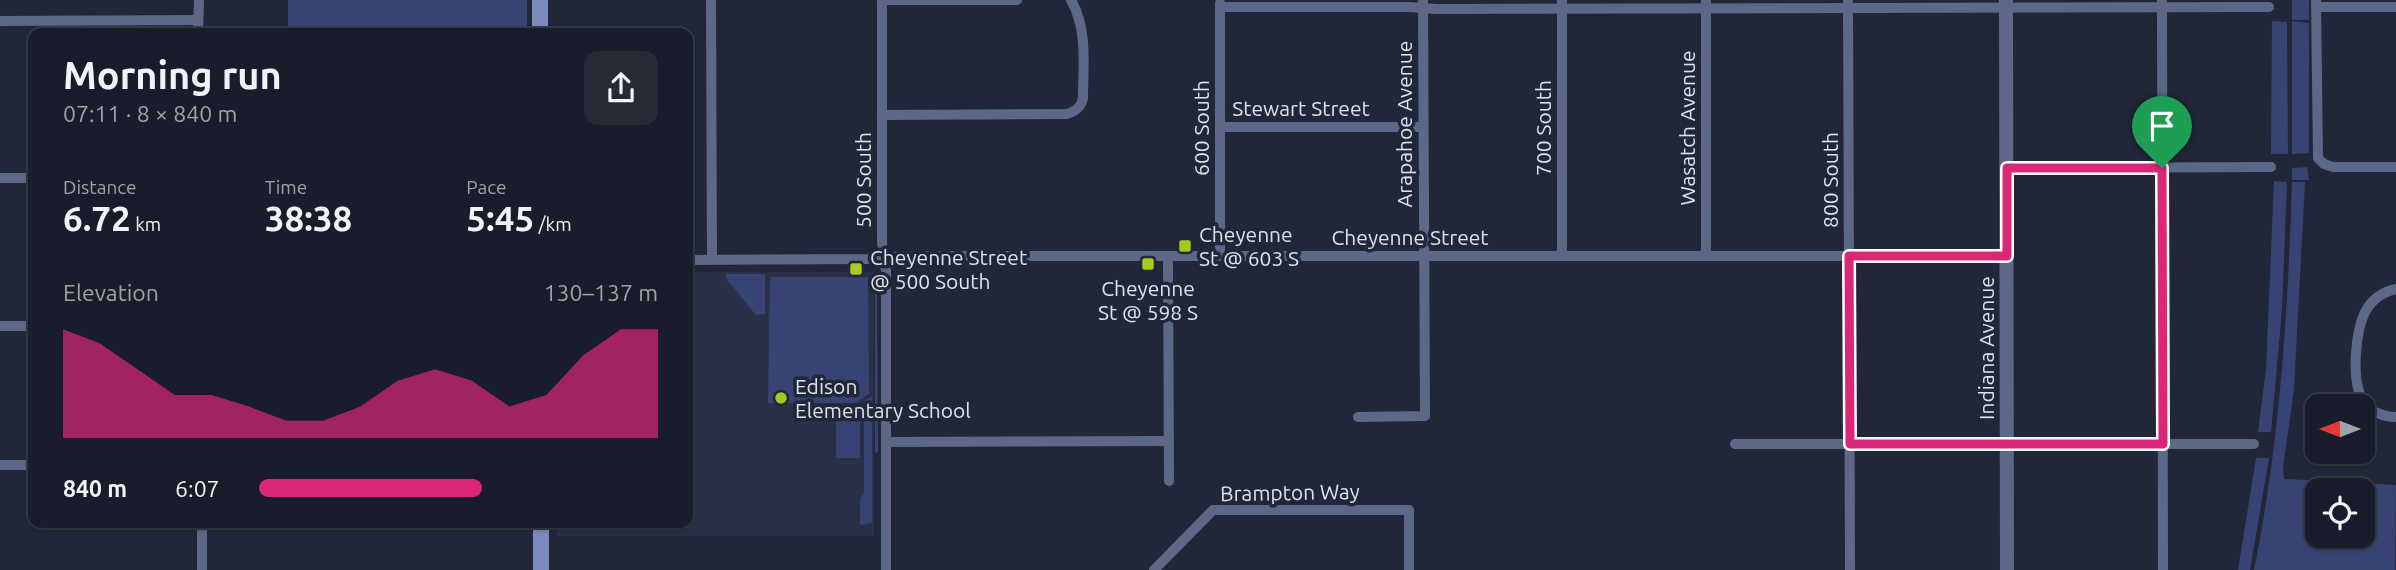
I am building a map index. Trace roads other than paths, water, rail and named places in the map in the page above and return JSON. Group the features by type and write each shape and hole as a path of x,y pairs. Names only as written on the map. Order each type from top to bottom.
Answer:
{"main road":[{"path":"540,0 540,28"},
{"path":"541,528 541,570"}],"street":[{"path":"198,28 199,0"},
{"path":"711,0 712,260"},
{"path":"882,0 1017,0"},
{"name":"500 South","path":"882,0 886,570"},
{"path":"882,115 1066,114 1078,109 1083,98 1083,42 1080,19 1071,0"},
{"path":"1220,3 2162,4 2269,7"},
{"name":"600 South","path":"1220,3 1220,256"},
{"name":"Arapahoe Avenue","path":"1358,417 1425,416 1423,4"},
{"name":"700 South","path":"1562,4 1562,256"},
{"name":"Wasatch Avenue","path":"1706,4 1706,256"},
{"name":"800 South","path":"1848,4 1850,570"},
{"name":"Indiana Avenue","path":"2006,4 2007,570"},
{"path":"2162,4 2163,570"},
{"path":"2396,7 2316,4 2316,155 2319,161 2333,167 2396,167"},
{"path":"0,21 198,20"},
{"name":"Stewart Street","path":"1220,127 1423,127"},
{"path":"2007,168 2272,167"},
{"path":"0,178 28,178"},
{"name":"Cheyenne Street","path":"693,260 903,256 2007,256"},
{"path":"1168,256 1169,481"},
{"path":"2396,289 2383,293 2367,307 2360,323 2355,370 2359,394 2366,404 2377,413 2396,417"},
{"path":"0,326 28,326"},
{"path":"886,442 1169,441"},
{"path":"1735,444 2254,444"},
{"path":"0,465 28,465"},
{"name":"Brampton Way","path":"1154,570 1213,510 1409,510 1409,570"},
{"path":"202,528 202,570"}],"place":[{"name":"Cheyenne St @ 603 S","path":"1185,246"},
{"name":"Cheyenne St @ 598 S","path":"1148,264"},
{"name":"Cheyenne Street @ 500 South","path":"856,269"},
{"name":"Edison Elementary School","path":"781,398"}]}
